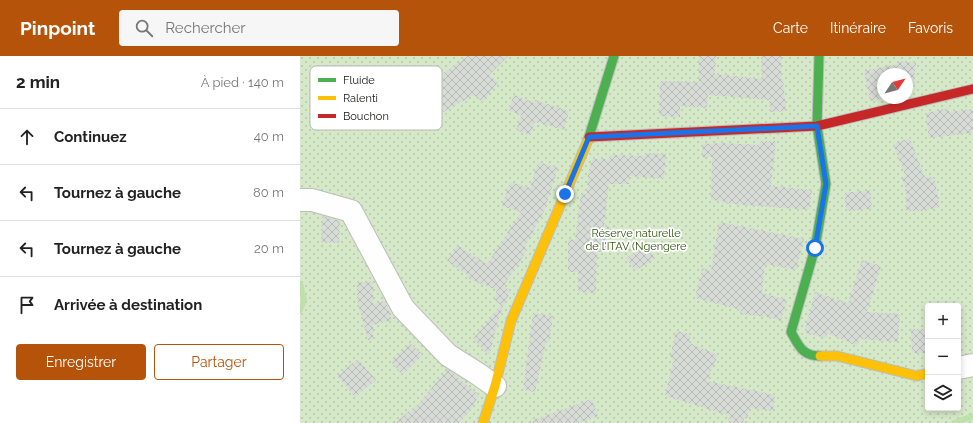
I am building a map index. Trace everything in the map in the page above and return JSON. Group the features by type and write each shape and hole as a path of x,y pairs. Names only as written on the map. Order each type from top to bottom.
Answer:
{"street":[{"path":"483,423 495,386 511,321 589,137 614,56"},
{"path":"819,56 817,126 826,184 815,248 791,332 802,352 813,356 837,356 917,376 925,374"},
{"path":"589,137 817,126 973,89"},
{"path":"300,200 312,200 351,210 403,308 448,355 495,386"},
{"path":"961,367 973,365"}],"green space":[{"name":"Réserve naturelle de l'ITAV (Ngengere","path":"300,56 973,56 973,423 300,423"}],"building":[{"path":"468,56 508,56 489,75 498,82 483,102 474,95 442,112 442,95 445,93 442,89 442,74"},
{"path":"699,56 716,56 715,74 762,79 761,56 781,56 781,79 783,79 786,111 770,112 769,100 708,95 707,108 680,106 680,117 659,116 660,81 699,82"},
{"path":"898,61 916,63 913,90 913,68 879,68 898,64"},
{"path":"877,68 877,99 870,101 864,71"},
{"path":"514,95 535,103 535,100 569,111 564,130 535,122 530,135 516,130 521,115 508,110"},
{"path":"949,108 949,112 973,109 973,133 929,138 926,113"},
{"path":"910,138 925,178 934,177 940,207 922,211 906,211 906,190 902,178 906,177 893,144"},
{"path":"760,141 776,141 771,186 812,190 809,210 722,203 723,201 711,200 712,157 702,157 703,144 722,143 759,145"},
{"path":"645,153 666,154 664,179 629,176 629,184 609,184 604,226 609,226 610,251 597,252 596,293 578,292 578,272 568,272 568,239 575,240 581,193 587,194 588,172 593,159 609,159 609,155 645,156"},
{"path":"538,162 558,168 545,209 525,247 528,249 503,287 511,290 499,316 490,353 488,355 473,339 501,305 494,299 497,290 466,278 468,275 447,261 457,245 487,264 521,212 502,206 510,182 530,188"},
{"path":"870,190 872,209 846,211 844,193"},
{"path":"322,216 340,221 339,243 321,242"},
{"path":"719,222 804,239 796,270 765,264 762,293 787,300 781,321 769,317 740,314 741,310 695,298 702,268 711,271"},
{"path":"647,245 655,258 635,271 626,258"},
{"path":"862,260 881,266 867,312 900,314 898,342 860,339 857,346 828,333 826,338 806,333 805,330 815,292 848,303"},
{"path":"357,282 373,282 373,304 385,301 392,320 373,325 373,340 368,340 357,300"},
{"path":"533,313 553,316 549,342 546,342 535,392 523,390"},
{"path":"911,329 925,329 925,353 912,353"},
{"path":"676,331 691,334 689,343 718,355 707,381 775,395 773,411 750,408 747,419 744,418 743,423 728,423 730,415 715,412 665,396 674,358 670,357"},
{"path":"410,343 423,355 403,375 391,362"},
{"path":"358,359 376,380 355,397 337,376"},
{"path":"448,369 479,395 471,409 460,423 395,423 418,404"},
{"path":"592,399 598,416 578,423 532,423 531,421"}],"waterway":[{"path":"300,284 304,300 300,310"},
{"path":"954,423 973,416"}],"traffic: fast":[{"path":"588,140 614,56"},
{"path":"819,56 817,126 826,184 815,248 791,332 799,346 805,352 814,356 820,356"}],"traffic: slow":[{"path":"483,423 495,386 511,321 588,140"},
{"path":"820,356 837,356 917,376 925,374"}],"traffic: jam":[{"path":"589,137 817,126 973,89"}],"route":[{"path":"565,194 589,137 817,126 826,184 815,248"}]}
